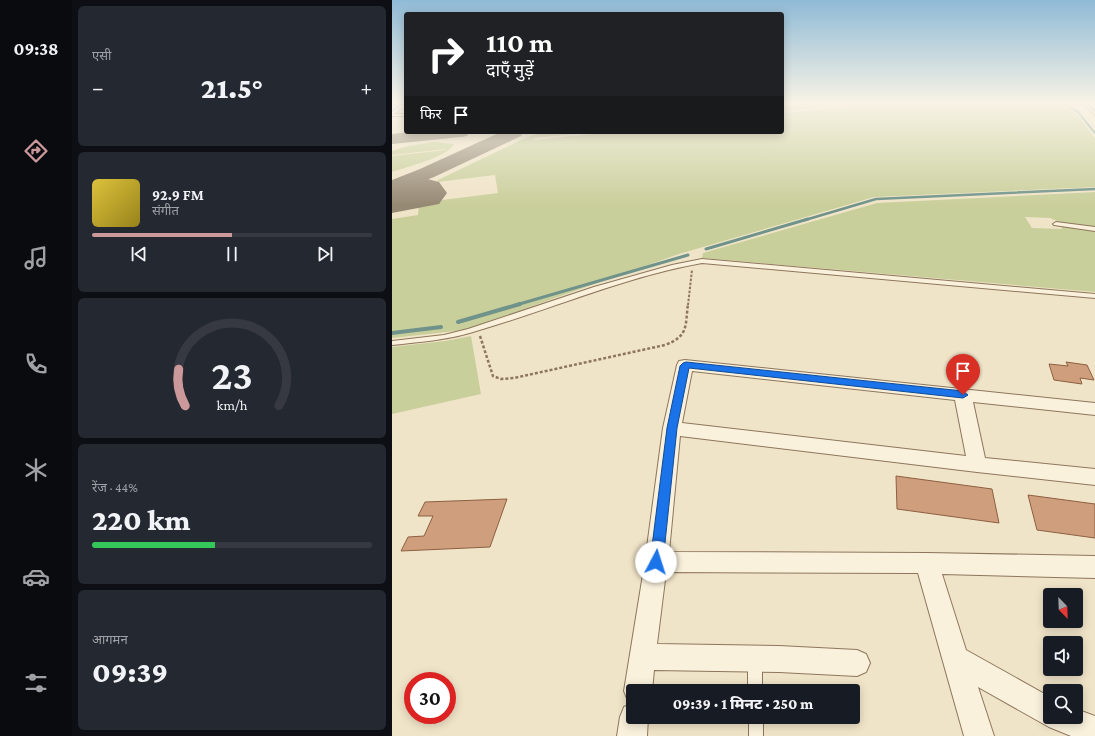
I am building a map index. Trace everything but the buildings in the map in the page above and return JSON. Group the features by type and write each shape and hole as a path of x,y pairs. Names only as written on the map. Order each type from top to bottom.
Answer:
{"street":[{"path":"639,684 656,562 672,428 686,364 1095,410"},
{"path":"963,395 977,465"},
{"path":"672,428 977,465 1095,477"},
{"path":"656,562 927,563 1095,567"},
{"path":"927,563 979,736"},
{"path":"643,657 755,660 779,659 857,663"},
{"path":"956,659 1043,709"},
{"path":"632,736 633,724"},
{"path":"1077,724 1095,731"}],"lane":[{"path":"1056,224 1095,229"},
{"path":"392,343 444,337 478,328 596,288 693,262 720,261 1095,296"},
{"path":"755,660 755,684"},
{"path":"756,724 756,736"}],"path":[{"path":"478,328 491,372 493,376 497,378 514,378 665,345 676,341 684,333 693,262"}],"green space":[{"path":"530,136 550,136 534,138 534,140 569,136 1094,136 1095,138 1095,187 874,197 679,254 465,330 392,338 392,219 418,215 419,203 498,193 495,175 437,182 438,180 523,139"},
{"path":"434,142 454,144 444,153 392,172 392,156 446,149 392,155 392,151 408,146"},
{"path":"1095,192 1095,228 1062,223 1050,218 1025,217 1032,228 1062,229 1062,226 1095,230 1095,292 702,258 703,253 877,203"},
{"path":"471,336 481,394 392,414 392,347 445,341"}],"waterway":[{"path":"805,220 876,199 1095,189"},
{"path":"706,249 808,219"},
{"path":"516,305 688,255"},
{"path":"458,322 520,304"},
{"path":"392,333 441,327"}],"taxiway":[{"path":"392,139 418,136"},
{"path":"392,187 427,173 506,136"}],"runway":[{"path":"392,197 420,193"}],"route":[{"path":"656,562 672,428 686,364 963,395"}]}
